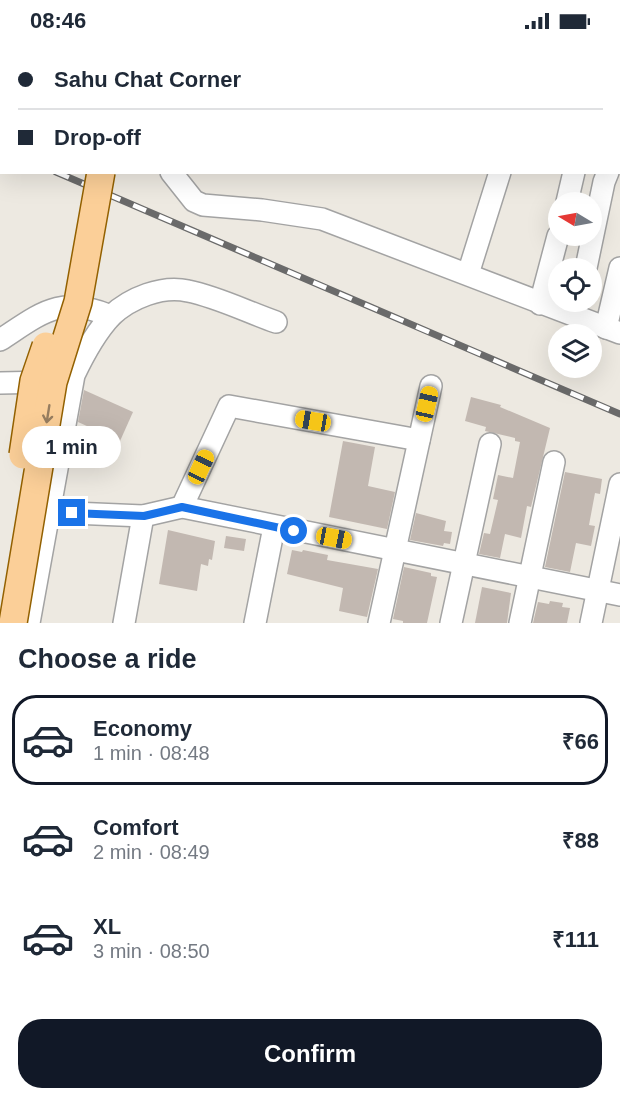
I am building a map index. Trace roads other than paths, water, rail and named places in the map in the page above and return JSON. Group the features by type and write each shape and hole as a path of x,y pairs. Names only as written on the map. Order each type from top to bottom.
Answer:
{"main road":[{"path":"0,602 43,381 68,280 85,174"},
{"path":"13,623 43,381 78,302 101,174"}],"street":[{"path":"173,174 194,201 203,206 262,210 322,219 540,304 548,305"},
{"path":"468,274 499,174"},
{"path":"569,192 574,174"},
{"path":"588,258 607,174"},
{"path":"540,304 555,246"},
{"path":"584,312 613,330 620,268"},
{"path":"29,623 74,375 82,357 111,316 138,298 151,293 186,290 276,322"},
{"path":"0,340 60,306 93,309 111,316"},
{"path":"0,383 43,381"},
{"path":"379,623 431,386"},
{"path":"182,507 229,406 419,440"},
{"path":"451,623 490,444"},
{"path":"520,623 554,462"},
{"path":"591,623 620,484"},
{"path":"49,512 144,516 182,507 274,527 465,562 620,595"},
{"path":"124,623 144,516"},
{"path":"255,623 274,527"}],"railway":[{"path":"61,174 620,414"}]}
